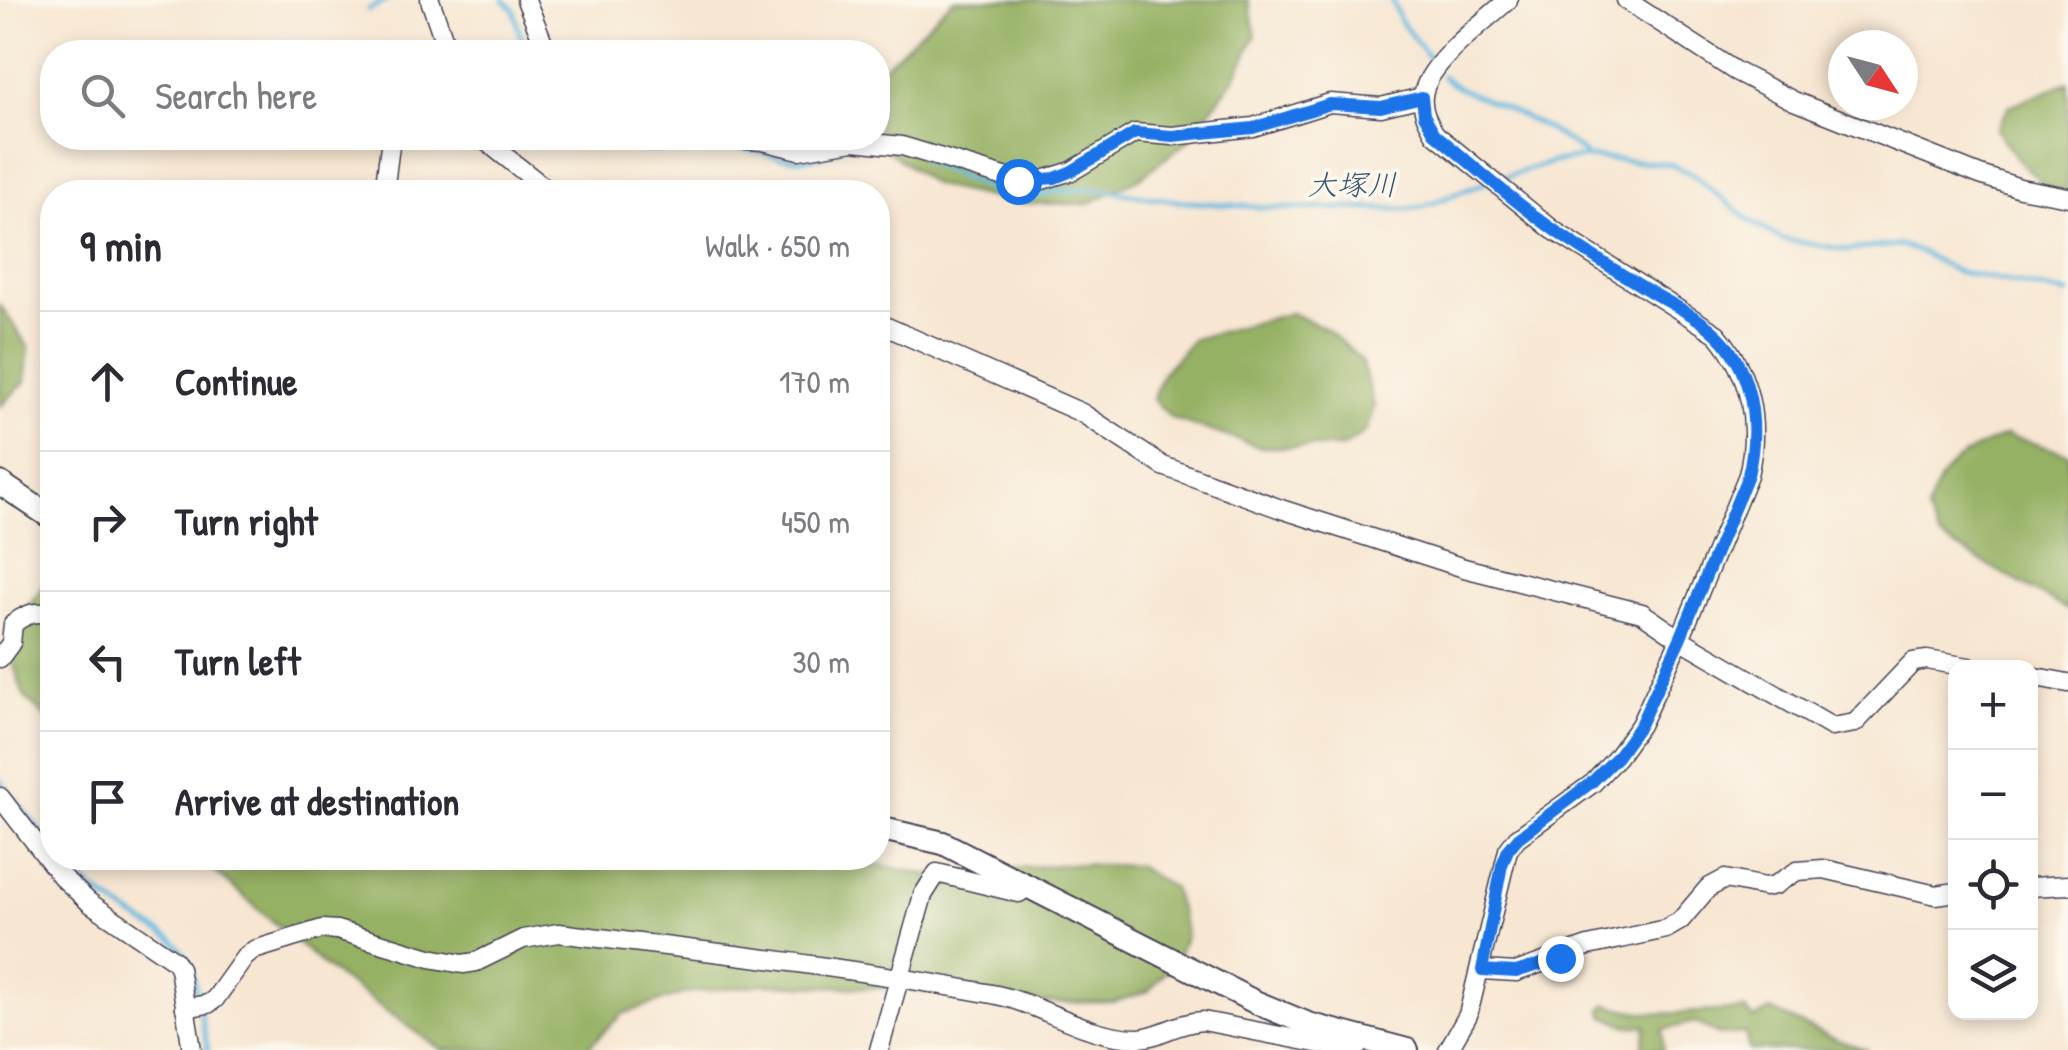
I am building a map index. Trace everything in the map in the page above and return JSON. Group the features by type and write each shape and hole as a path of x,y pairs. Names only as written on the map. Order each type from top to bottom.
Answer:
{"street":[{"path":"430,0 444,40"},
{"path":"526,0 542,40"},
{"path":"1448,1050 1468,1016 1482,970 1508,850 1518,838 1592,782 1617,757 1640,725 1748,475 1754,449 1755,422 1741,372 1731,351 1716,334 1553,230 1435,134 1424,115 1422,97 1427,78 1508,0"},
{"path":"1626,0 1735,72 1794,101 1980,175 2068,197"},
{"path":"890,145 1018,181 1039,181 1072,171 1135,133 1173,136 1253,128 1330,104 1381,107 1422,97"},
{"path":"386,180 389,150"},
{"path":"497,150 535,180"},
{"path":"890,327 1082,413 1163,466 1281,510 1464,568 1642,613 1803,711 1840,728 1862,718 1913,662 1948,664"},
{"path":"0,483 40,510"},
{"path":"0,658 11,643 13,624 23,616 40,614"},
{"path":"2038,677 2068,683"},
{"path":"0,798 40,850"},
{"path":"890,831 943,843 1255,1002 1308,1024 1406,1050"},
{"path":"1482,970 1516,972 1588,946 1666,929 1680,921 1716,881 1725,879 1776,886 1797,871 1824,869 1936,895 1948,893"},
{"path":"56,870 90,903 174,960 195,1006 192,1050"},
{"path":"879,1050 923,896 937,872 1019,893 1030,885"},
{"path":"2038,887 2068,885"},
{"path":"195,1006 215,999 245,956 254,950 322,929 463,964 476,962 523,938 560,933 899,976 1009,997 1074,1024 1129,1037 1141,1038 1186,1022 1204,1020 1353,1050 1365,1040"}],"green space":[{"path":"953,0 1248,0 1256,35 1235,77 1187,142 1138,179 1088,204 1015,203 934,185 887,150 890,60"},
{"path":"2068,82 2068,198 2027,169 1997,129 2009,106"},
{"path":"0,305 29,348 25,382 0,406"},
{"path":"1291,313 1327,329 1361,360 1374,406 1366,431 1344,447 1260,447 1171,418 1153,399 1162,374 1193,339"},
{"path":"2006,435 2068,454 2068,610 1940,538 1927,512 1939,482 1955,462"},
{"path":"40,590 40,712 24,696 8,647 16,621"},
{"path":"1070,864 1137,866 1173,888 1186,934 1177,959 1149,991 1114,1002 1045,1003 898,989 765,984 685,993 622,1014 585,1050 442,1050 329,970 213,870 890,867 930,875"},
{"path":"1606,1004 1658,1013 1746,1010 1754,1019 1770,1010 1868,1050 1749,1050 1745,1033 1721,1035 1694,1022 1663,1030 1663,1050 1642,1050 1646,1026 1628,1026 1604,1016"}],"waterway":[{"name":"大塚川","path":"368,10 387,0"},
{"name":"大塚川","path":"504,0 514,10 521,40"},
{"path":"1392,0 1400,21 1430,59"},
{"path":"1442,76 1459,88 1542,126 1587,157"},
{"name":"大塚川","path":"641,150 664,150"},
{"name":"大塚川","path":"745,150 796,159 837,151"},
{"name":"大塚川","path":"1498,179 1553,162 1587,157 1671,164 1692,174 1749,220 1782,239 1847,250 1899,245 1955,271 2068,294"},
{"name":"大塚川","path":"922,160 994,191 1032,197 1055,191 1096,189 1176,201 1273,208 1407,209 1487,182"},
{"path":"0,780 40,832"},
{"path":"72,870 99,893 173,940 191,967 198,1000"},
{"path":"200,1011 208,1050"}],"route":[{"path":"1018,181 1055,178 1135,133 1173,136 1253,128 1330,104 1381,107 1422,97 1424,115 1435,134 1553,230 1692,317 1731,351 1755,422 1754,449 1748,475 1680,639 1640,725 1617,757 1592,782 1518,838 1502,865 1482,970 1516,972 1560,958"}]}
